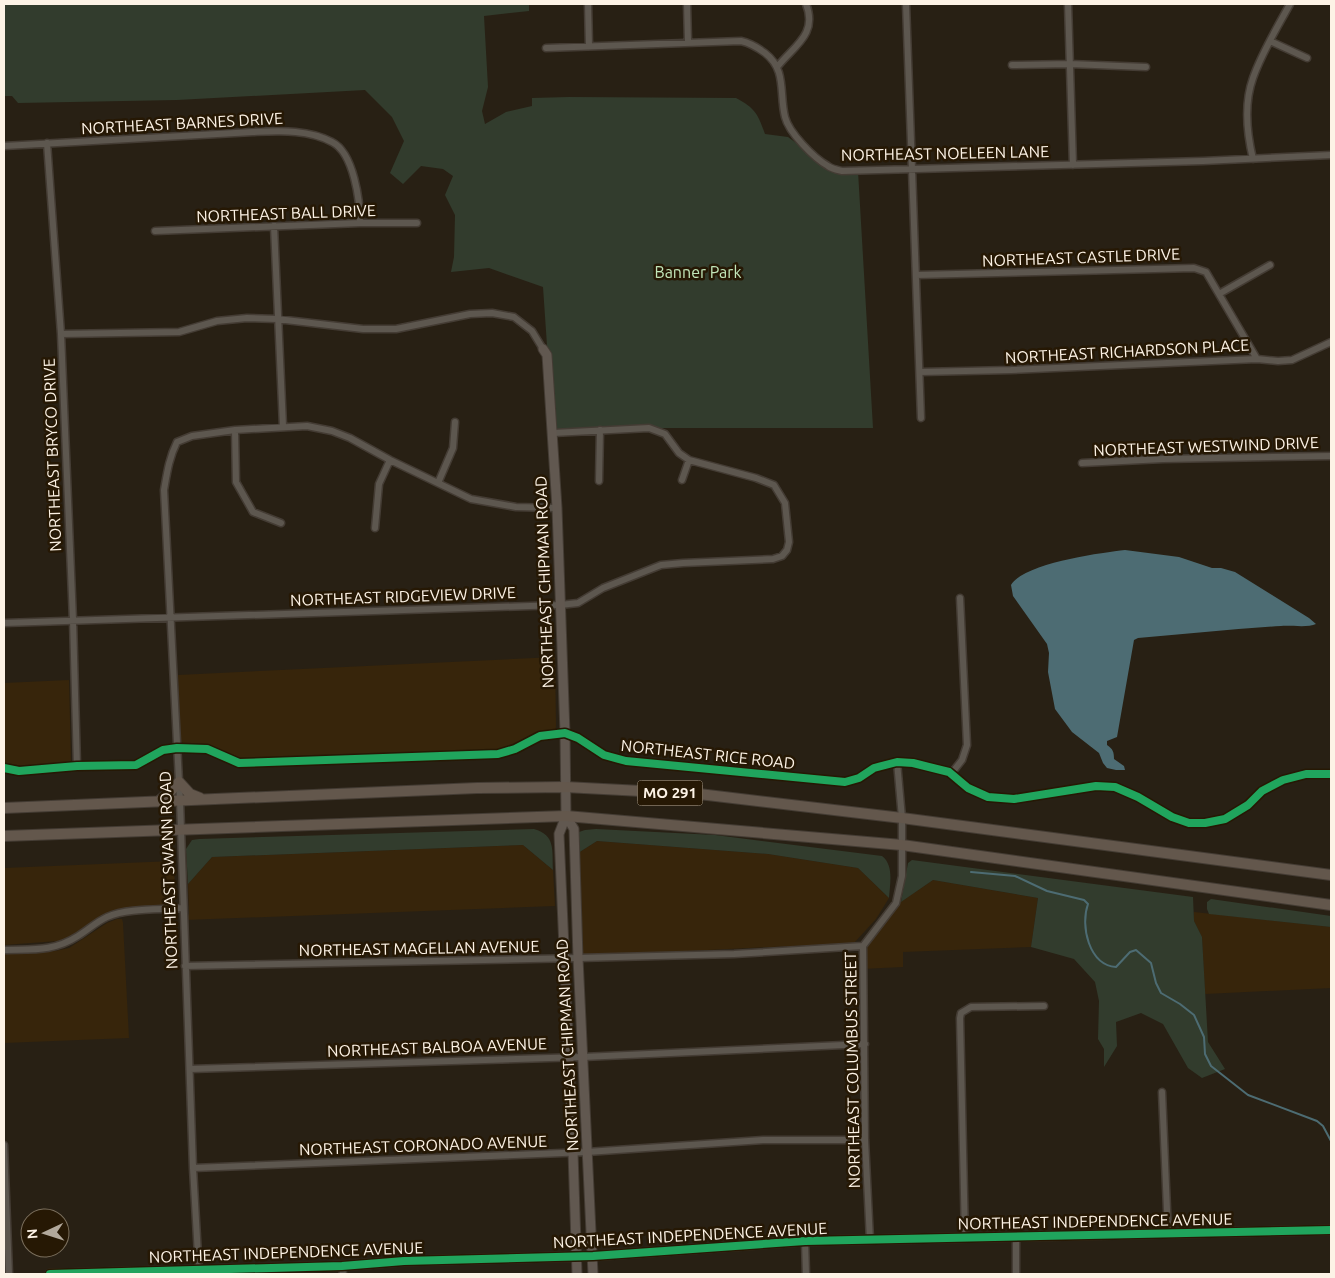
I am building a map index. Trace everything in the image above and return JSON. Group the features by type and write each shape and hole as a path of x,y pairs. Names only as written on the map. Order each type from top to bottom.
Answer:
{"main road":[{"path":"159,802 179,782 190,794 206,800"},
{"name":"MO 291","path":"4,808 477,788 565,787 699,794 902,818 1331,875"},
{"name":"MO 291","path":"4,836 566,816 902,845 1331,905"}],"street":[{"path":"588,4 589,46"},
{"path":"687,4 688,42"},
{"path":"546,48 741,41 748,42 772,59 778,66 806,35 809,20 806,4"},
{"path":"906,4 921,418"},
{"path":"1068,4 1073,165"},
{"path":"1253,159 1248,116 1253,79 1270,41 1290,4"},
{"path":"1270,41 1307,58"},
{"path":"1012,66 1070,64 1146,66"},
{"name":"NORTHEAST NOELEEN LANE","path":"778,66 786,118 792,132 820,161 830,168 842,171 1073,165 1331,155"},
{"name":"NORTHEAST BARNES DRIVE","path":"4,146 253,132 282,131 310,134 332,142 344,154 358,189 360,223"},
{"name":"NORTHEAST BRYCO DRIVE","path":"48,143 61,334 77,766"},
{"name":"NORTHEAST BALL DRIVE","path":"155,232 360,223 417,223"},
{"path":"274,226 283,426"},
{"path":"1219,294 1270,265"},
{"name":"NORTHEAST CASTLE DRIVE","path":"916,275 1194,268 1206,272 1257,358"},
{"path":"61,334 179,332 217,321 247,318 277,319 363,329 396,329 470,314 492,313 514,317 532,331 543,348"},
{"name":"NORTHEAST RICHARDSON PLACE","path":"920,372 1011,370 1257,358 1278,361 1292,360 1331,342"},
{"name":"NORTHEAST CHIPMAN ROAD","path":"543,348 547,355 557,508 566,816 559,834 574,1152 577,1274"},
{"path":"438,483 453,448 455,422"},
{"path":"281,523 253,512 236,482 235,430 307,426 332,431 350,438 390,460 470,498 516,507 557,508"},
{"path":"553,433 649,428 664,434 679,453 689,460 682,480"},
{"name":"NORTHEAST SWANN ROAD","path":"199,1272 193,1168 172,618 164,490 167,466 177,442 192,436 235,430"},
{"path":"598,481 600,430"},
{"name":"NORTHEAST WESTWIND DRIVE","path":"1082,463 1163,459 1331,456"},
{"path":"374,528 379,484 390,460"},
{"name":"NORTHEAST RIDGEVIEW DRIVE","path":"4,623 560,605 578,603 603,588 661,566 683,563 773,559 782,556 787,550 789,542 787,515 785,503 774,485 756,478 689,460"},
{"path":"951,774 962,760 967,745 960,598"},
{"path":"4,768 19,771 77,766 136,765 162,750 177,748 207,749 239,763 498,754 516,749 540,736 565,733"},
{"name":"NORTHEAST RICE ROAD","path":"565,733 578,738 604,755 626,761 845,782 860,778 874,768 897,762 912,763 951,774 968,788 988,797 1014,799 1096,786 1115,787 1172,817 1190,824 1225,819 1248,805 1262,791 1283,780 1306,774 1331,774"},
{"name":"NORTHEAST COLUMBUS STREET","path":"870,1240 865,1140 863,946 896,903 902,876 902,818 897,762"},
{"name":"NORTHEAST CHIPMAN ROAD","path":"566,816 574,829 578,958 594,1274"},
{"path":"562,897 576,896"},
{"path":"4,950 52,948 80,936 102,920 119,913 184,908"},
{"name":"NORTHEAST MAGELLAN AVENUE","path":"185,966 565,959 734,954 863,946"},
{"path":"965,1238 960,1018 962,1013 970,1008 1044,1006"},
{"name":"NORTHEAST BALBOA AVENUE","path":"190,1069 569,1057 865,1044"},
{"path":"1162,1092 1168,1233"},
{"name":"NORTHEAST CORONADO AVENUE","path":"193,1168 587,1152 762,1140 865,1140"},
{"path":"4,1145 9,1274"},
{"name":"NORTHEAST INDEPENDENCE AVENUE","path":"50,1274 343,1270 404,1261 593,1256 805,1241 1331,1230"},
{"path":"1016,1236 1016,1274"},
{"path":"805,1241 806,1274"}],"shaded area":[{"path":"555,657 555,730 540,733 511,748 499,751 239,760 210,747 183,744 180,740 178,675"},
{"path":"69,680 71,761 66,765 32,768 4,765 4,683"},
{"path":"597,841 768,854 858,868 889,898 876,919 854,943 585,956 581,954 575,855"},
{"path":"523,845 553,870 555,906 185,920 189,914 188,884 212,857"},
{"path":"174,861 175,895 172,904 111,911 71,936 58,941 4,945 4,868"},
{"path":"933,880 1038,898 1031,947 903,952 903,967 861,969 867,945 873,934 891,915 896,905"},
{"path":"1194,912 1331,927 1331,988 1205,994 1202,937 1194,921"},
{"path":"122,919 123,923 129,1038 4,1043 4,954 55,951 69,948 107,923"}],"green space":[{"name":"Banner Park","path":"4,4 529,4 529,11 484,16 488,87 482,111 485,124 506,112 532,106 532,98 736,98 755,112 765,134 788,137 830,168 858,171 873,428 649,428 553,433 543,287 489,268 451,272 454,257 455,215 445,195 453,176 443,169 421,166 403,184 390,173 404,141 392,117 365,90 177,100 18,103 12,96 4,96"},
{"path":"534,829 546,835 549,840 552,850 553,870 523,845 212,857 188,884 186,849 192,840"},
{"path":"596,829 715,835 882,856 890,870 889,898 858,868 768,854 597,841 575,855 576,838 579,832"},
{"path":"912,860 1193,897 1194,921 1202,937 1208,1042 1225,1069 1202,1078 1188,1068 1163,1024 1141,1013 1116,1022 1117,1046 1104,1067 1104,1049 1098,1039 1099,1001 1095,982 1074,959 1031,947 1038,898 933,880 901,902 908,863"},
{"path":"1211,899 1331,916 1331,927 1209,914 1207,902"}],"water":[{"path":"1125,550 1179,557 1212,568 1221,568 1235,572 1316,624 1138,638 1134,640 1117,737 1107,741 1107,745 1113,751 1114,759 1124,766 1125,770 1116,770 1107,768 1099,753 1072,732 1055,709 1048,672 1049,653 1047,644 1013,596 1011,585 1019,577 1046,565 1064,560"}],"waterway":[{"path":"971,872 1015,876 1047,891 1084,900 1088,904 1085,923 1086,933 1093,952 1099,959 1107,965 1116,967 1130,952 1136,950 1151,963 1156,983 1161,993 1194,1015 1204,1037 1205,1054 1211,1066 1248,1095 1317,1121 1323,1126 1331,1141"}],"cycle path":[{"path":"4,768 19,771 77,766 136,765 163,750 177,748 207,749 239,763 498,754 515,749 540,736 565,733 578,738 604,755 626,761 845,782 859,778 874,768 897,762 913,763 949,772 968,788 988,797 1014,799 1096,786 1115,787 1138,797 1172,817 1189,823 1205,823 1225,819 1248,805 1262,791 1283,780 1306,774 1331,774"},
{"path":"50,1274 342,1266 404,1261 593,1256 805,1241 1331,1230"}]}
